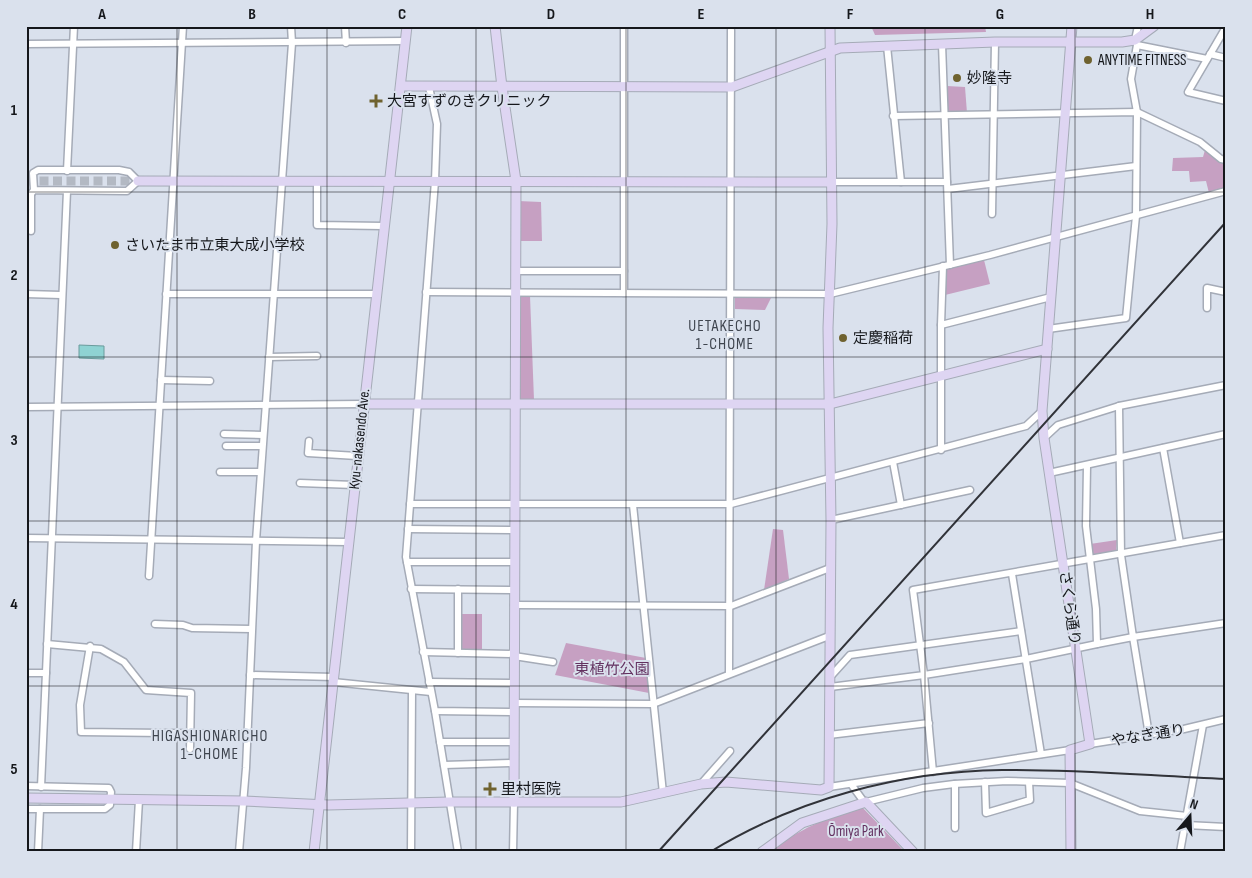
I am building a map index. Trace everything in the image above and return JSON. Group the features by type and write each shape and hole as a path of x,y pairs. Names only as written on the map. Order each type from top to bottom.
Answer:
{"street":[{"path":"67,171 74,26"},
{"path":"149,576 184,26"},
{"path":"239,852 248,734 251,629 260,472 275,294 292,43 291,26"},
{"path":"345,26 346,42"},
{"name":"Kyu-nakasendo Ave.","path":"314,852 375,294 407,26"},
{"path":"495,26 516,181 513,852"},
{"path":"624,26 624,293"},
{"path":"829,787 831,520 828,328 831,182 830,26"},
{"name":"さくら通り","path":"1072,26 1042,411 1049,473 1090,744"},
{"path":"1048,329 1126,318 1136,216 1137,112 1131,79 1138,26"},
{"path":"1136,42 1154,26"},
{"path":"1226,27 1188,92 1226,101"},
{"path":"729,673 731,30"},
{"path":"26,44 406,41"},
{"path":"992,214 995,42"},
{"path":"401,86 732,87 840,48 995,42 1136,42 1226,58"},
{"path":"941,450 940,325 946,265 948,186 942,44"},
{"path":"887,46 901,182"},
{"path":"430,87 437,124 435,181 416,404 407,562 435,711 458,852"},
{"path":"893,116 993,116 1065,112 1137,112 1200,142 1221,159 1226,160"},
{"path":"31,193 127,191 138,181 901,182 948,186 993,183 1136,166"},
{"path":"31,231 31,193 34,171 124,171 129,172 138,181"},
{"path":"317,181 317,225 383,226"},
{"path":"41,787 56,407 67,191"},
{"path":"426,292 830,294 1136,216 1226,191"},
{"path":"516,271 624,271"},
{"path":"1207,308 1207,288 1226,292"},
{"path":"26,294 61,295"},
{"path":"166,294 375,294"},
{"path":"940,325 1051,297"},
{"path":"26,407 363,404 830,404 1047,349"},
{"path":"269,357 317,356"},
{"path":"161,380 210,381"},
{"path":"1044,438 1058,425 1119,406 1226,385"},
{"path":"1119,406 1121,555 1149,736"},
{"path":"410,504 731,504 1026,426 1042,411"},
{"path":"224,434 263,435"},
{"path":"1049,473 1226,434"},
{"path":"308,441 308,453 357,456"},
{"path":"226,446 262,446"},
{"path":"1163,448 1180,543"},
{"path":"893,462 900,505"},
{"path":"1087,466 1086,526 1096,609 1097,644"},
{"path":"220,472 260,472"},
{"path":"300,482 354,485"},
{"path":"831,520 970,490"},
{"path":"633,505 663,793"},
{"path":"408,529 515,530"},
{"path":"933,772 924,675 913,590 1121,555 1226,535"},
{"path":"26,538 348,542"},
{"path":"407,562 514,562"},
{"path":"514,605 730,606 830,568"},
{"path":"1012,574 1041,754"},
{"path":"411,589 514,590"},
{"path":"458,589 458,652"},
{"path":"830,687 1026,659 1133,637 1226,623"},
{"path":"155,624 183,625 192,628 251,629"},
{"path":"830,676 850,655 1021,631"},
{"path":"514,702 653,704 729,673 829,636"},
{"path":"47,644 90,646 101,649 124,662 146,690 191,693 190,749"},
{"path":"90,646 80,705 81,732 248,734"},
{"path":"423,652 514,655 553,662"},
{"path":"26,673 46,673"},
{"path":"250,675 333,680 431,692"},
{"path":"429,682 514,683"},
{"path":"411,852 412,690"},
{"path":"435,711 514,712"},
{"name":"やなぎ通り","path":"1070,750 1090,744 1149,736 1226,719"},
{"path":"829,735 928,724"},
{"path":"1180,852 1204,725"},
{"path":"440,742 514,742"},
{"path":"701,784 730,750"},
{"path":"26,798 318,804 620,802 701,784 740,782 821,790 829,787 1070,750 1072,852"},
{"path":"444,765 514,763"},
{"path":"762,852 802,823 865,802 923,788 955,784 985,782 1070,783 1140,811 1187,816"},
{"path":"985,782 986,813 1030,800 1030,782"},
{"path":"851,784 865,802 913,852"},
{"path":"955,784 955,828"},
{"path":"26,786 109,788 110,799 110,805 105,810 26,809"},
{"path":"136,852 139,800"},
{"path":"38,852 40,809"},
{"path":"1186,825 1226,827"}],"green space":[{"path":"871,26 985,26 986,32 875,35"},
{"path":"947,86 965,87 967,113 948,112"},
{"path":"1205,150 1226,162 1226,189 1209,193 1206,181 1190,182 1189,171 1172,171 1173,158 1203,157"},
{"path":"518,201 541,202 542,241 518,241"},
{"path":"984,260 990,284 945,295 945,272 948,268"},
{"path":"518,295 530,296 534,400 518,401"},
{"path":"772,296 765,310 735,309 735,297"},
{"path":"773,529 783,530 789,579 764,590"},
{"path":"1117,540 1116,553 1092,555 1090,544"},
{"path":"459,614 482,614 482,651 459,650"},
{"name":"東植竹公園","path":"566,643 646,658 649,693 555,675"},
{"name":"Ōmiya Park","path":"862,807 905,852 769,852 813,825"}],"shaded area":[{"path":"79,345 104,346 104,359 79,358"}],"tunnel":[{"path":"26,181 138,181"}],"railway":[{"path":"658,852 1226,222"},
{"path":"710,852 743,833 814,803 888,782 926,776 964,772 1030,770 1226,779"}],"place":[{"name":"ANYTIME FITNESS","path":"1088,60"},
{"name":"妙隆寺","path":"957,78"},
{"name":"大宮すずのきクリニック","path":"376,101"},
{"name":"さいたま市立東大成小学校","path":"115,245"},
{"name":"定慶稲荷","path":"843,338"},
{"name":"里村医院","path":"490,789"}],"district":[{"name":"UETAKECHO 1-CHOME","path":"725,334"},
{"name":"HIGASHIONARICHO 1-CHOME","path":"210,744"}]}
